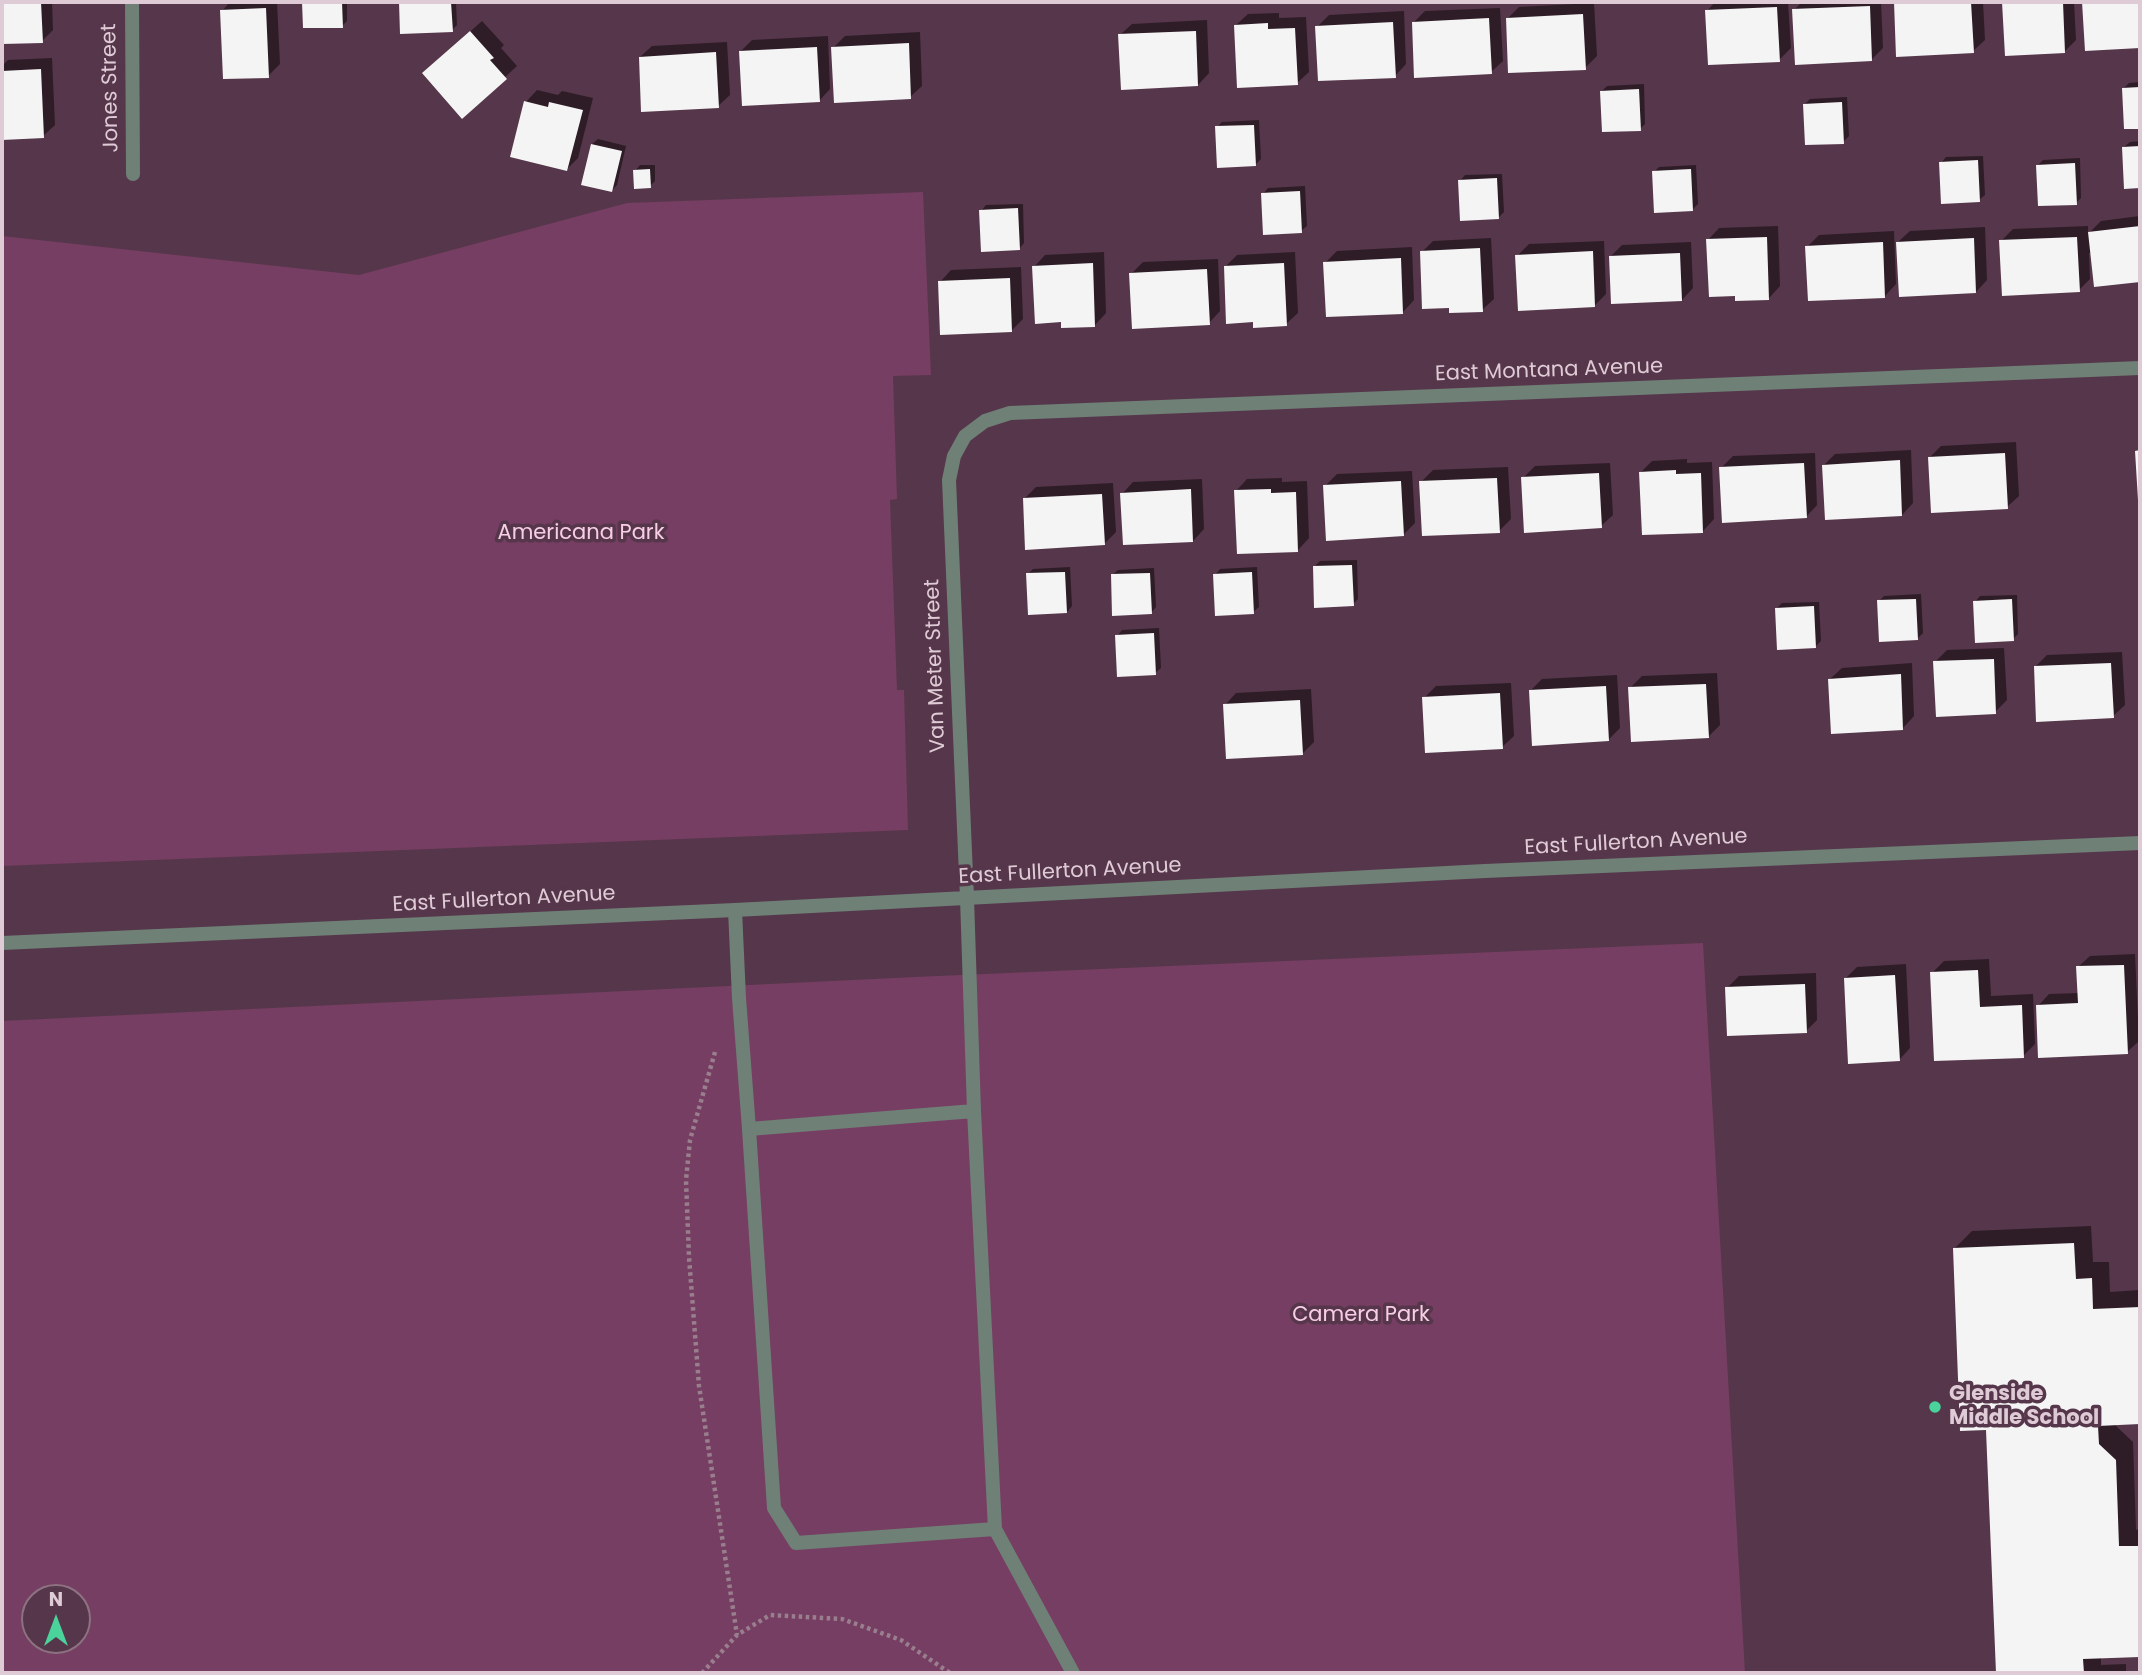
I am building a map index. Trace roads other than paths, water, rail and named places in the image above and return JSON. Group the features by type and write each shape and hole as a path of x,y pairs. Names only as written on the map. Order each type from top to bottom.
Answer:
{"street":[{"name":"Jones Street","path":"132,2 133,174"},
{"name":"East Montana Avenue","path":"965,436 985,421 1010,413 2140,368"},
{"name":"Van Meter Street","path":"965,436 954,456 949,480 974,1111 995,1529"},
{"name":"East Fullerton Avenue","path":"2,943 735,910 1499,870 2140,843"},
{"path":"735,910 774,1508 796,1543 995,1529 1073,1673"},
{"path":"749,1129 974,1111"}],"place":[{"name":"Glenside Middle School","path":"1935,1407"}],"park label":[{"name":"Americana Park","path":"581,534"},
{"name":"Camera Park","path":"1361,1316"}]}
